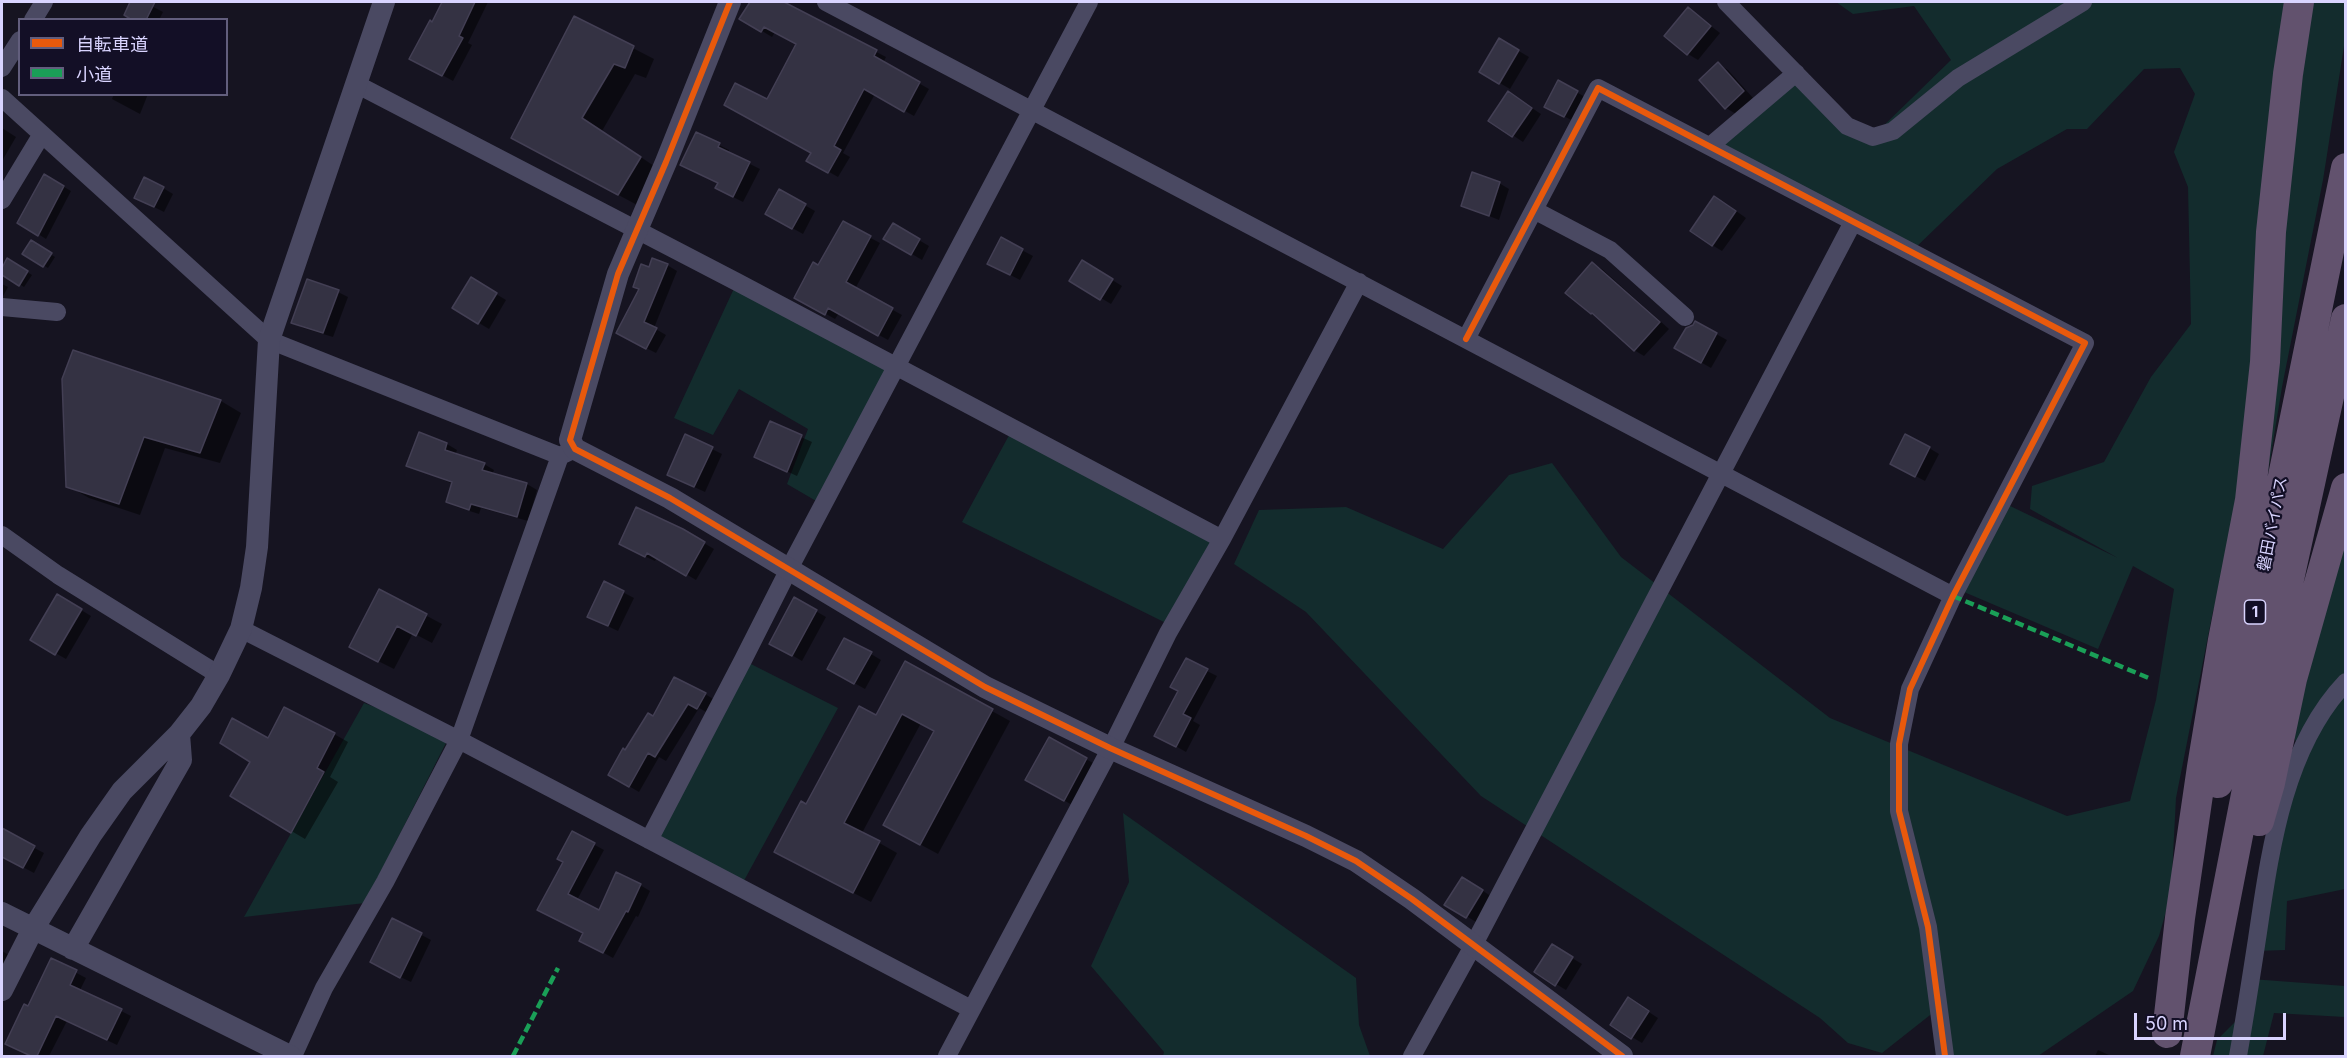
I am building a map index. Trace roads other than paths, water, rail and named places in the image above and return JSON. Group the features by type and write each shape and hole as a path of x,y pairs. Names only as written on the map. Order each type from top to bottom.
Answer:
{"highway":[{"path":"2165,1045 2180,918 2202,767 2223,640 2250,500 2265,362 2271,232 2288,74 2299,2"},
{"name":"磐田バイパス","path":"2165,1045 2197,880 2253,623 2346,168"},
{"name":"磐田バイパス","path":"2198,1044 2279,625 2346,319"},
{"path":"2198,1044 2270,783 2292,679 2346,488"}],"street":[{"path":"34,18 44,2"},
{"path":"2,990 33,929 91,835 122,791 179,734 201,706 219,675 241,628 251,588 257,547 269,340 384,2"},
{"path":"2,913 292,1056 324,988 385,882 459,740 568,452 618,274 666,162 729,2"},
{"path":"826,2 1953,596"},
{"path":"649,840 789,569 1089,2"},
{"path":"1726,2 1847,126 1873,136 1893,131 1958,78 2083,2"},
{"path":"2,69 18,43"},
{"path":"1710,146 1796,73"},
{"path":"356,84 1222,538"},
{"path":"1466,339 1598,87 2085,343 1953,596 1910,689 1899,744 1899,811 1928,927 1945,1056"},
{"path":"2,98 269,340 568,452 670,498 985,687 1110,748 1306,836 1356,861 1387,881 1622,1056"},
{"path":"2,200 42,134"},
{"path":"1534,210 1610,250 1684,317"},
{"path":"1412,1056 1473,946 1853,222"},
{"path":"947,1056 1110,748 1168,633 1222,538 1359,282"},
{"path":"2,307 57,312"},
{"path":"2,535 58,575 219,675"},
{"path":"241,628 971,1009"},
{"path":"2238,1056 2275,829 2292,773 2318,718 2346,682"},
{"path":"73,949 181,760 179,734"}]}
